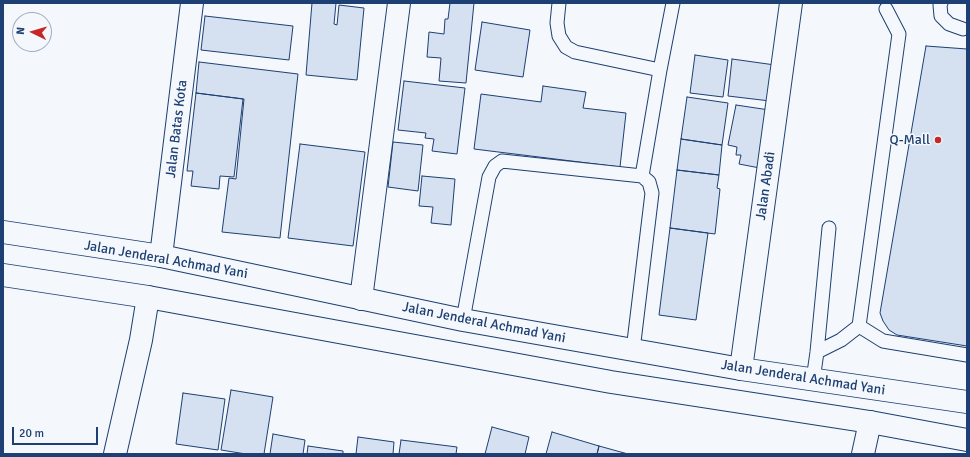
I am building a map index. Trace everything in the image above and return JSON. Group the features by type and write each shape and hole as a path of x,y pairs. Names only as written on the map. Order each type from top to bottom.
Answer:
{"main road":[{"name":"Jalan Batas Kota","path":"161,256 192,3"},
{"path":"362,299 399,3"},
{"name":"Jalan Abadi","path":"741,369 791,3"},
{"name":"Jalan Jenderal Achmad Yani","path":"3,232 161,256 463,320 633,350 741,369 967,402"},
{"path":"3,275 148,297 611,382 870,422 967,440"},
{"path":"116,454 141,340 148,297"},
{"path":"863,454 870,422"}],"lane":[{"path":"559,3 557,23 558,30 559,36 566,47 575,52 660,70"},
{"path":"642,176 673,3"},
{"path":"941,3 941,16 949,24 963,30"},
{"path":"817,352 841,340 859,326 899,34 886,9"},
{"path":"463,320 490,177 495,166 502,161 642,176 649,182 652,193 633,350"},
{"path":"812,380 817,352 829,228"},
{"path":"859,326 883,341 967,355"}],"building":[{"path":"312,3 336,3 334,24 337,25 339,5 364,8 357,80 306,75"},
{"path":"450,3 474,3 466,83 439,81 441,58 427,57 429,32 444,34 445,19 448,19"},
{"path":"205,16 293,26 289,60 201,50"},
{"path":"482,22 530,30 523,77 475,70"},
{"name":"Q-Mall","path":"926,46 967,49 967,346 897,335 889,330 880,313"},
{"path":"695,55 728,60 723,97 690,93"},
{"path":"732,59 775,65 770,101 728,96"},
{"path":"199,62 298,74 280,238 222,232 229,178 236,179 244,99 196,93"},
{"path":"404,81 465,88 457,154 432,151 434,139 425,138 426,133 398,130"},
{"path":"543,86 586,92 583,108 626,113 620,167 474,149 481,94 541,102"},
{"path":"196,93 243,99 234,177 220,176 219,189 191,186 193,171 187,171"},
{"path":"687,97 728,103 722,145 681,139"},
{"path":"736,105 776,111 765,169 739,164 741,155 736,155 737,147 728,145"},
{"path":"681,139 722,145 719,175 677,170"},
{"path":"393,142 423,145 418,191 388,187"},
{"path":"300,144 365,152 353,246 288,238"},
{"path":"677,170 719,175 717,188 720,189 715,234 670,228"},
{"path":"422,176 455,179 451,225 431,223 433,207 419,206"},
{"path":"670,228 708,233 696,320 659,315"},
{"path":"231,390 273,397 264,454 246,454 221,450"},
{"path":"183,393 225,399 218,450 176,444"},
{"path":"492,427 529,437 525,454 485,454"},
{"path":"552,432 599,446 597,454 546,454"},
{"path":"273,434 305,440 303,454 270,454"},
{"path":"358,437 394,442 393,454 356,454"},
{"path":"401,440 457,447 456,454 399,454"},
{"path":"308,446 343,451 343,454 307,454"},
{"path":"599,446 628,454 597,454"}],"place":[{"name":"Q-Mall","path":"938,140"}]}
